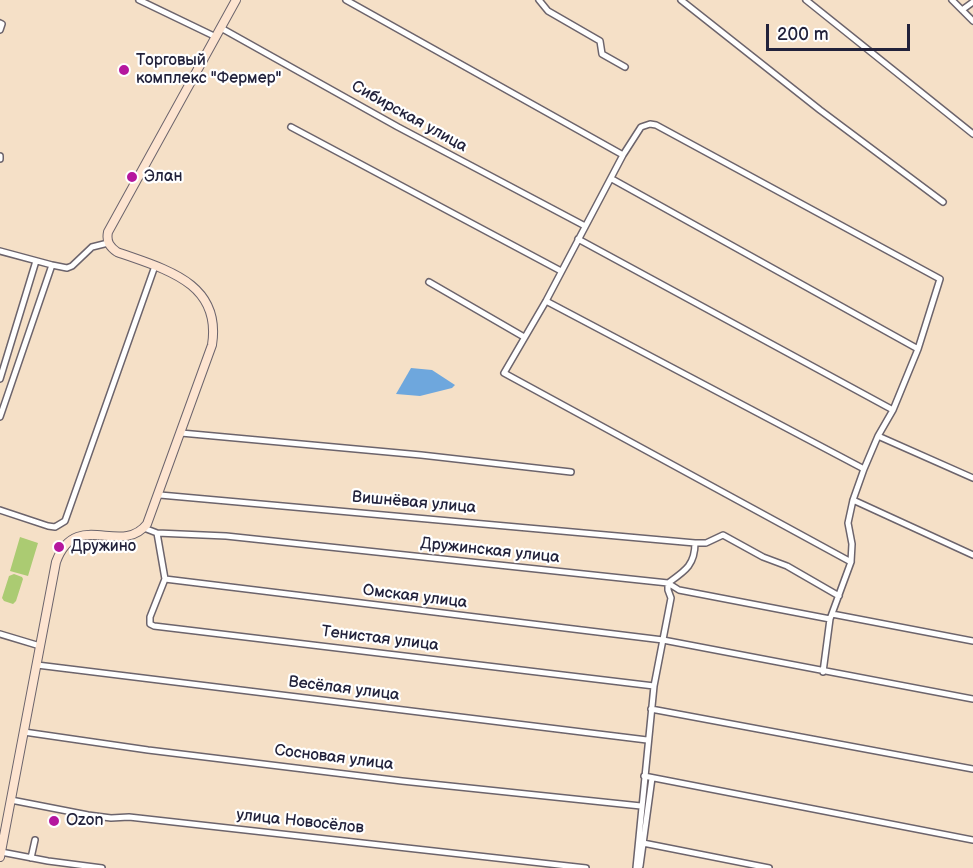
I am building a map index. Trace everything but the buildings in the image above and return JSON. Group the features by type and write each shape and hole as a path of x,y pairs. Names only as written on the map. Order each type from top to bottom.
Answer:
{"street":[{"path":"139,0 216,37"},
{"path":"102,868 0,854 56,562 66,543 74,537 135,534 144,528 152,517 212,345 213,317 206,302 191,284 155,266 117,252 108,243 108,232 236,0"},
{"path":"346,0 623,155"},
{"path":"538,0 548,11 600,41 602,54 625,67"},
{"path":"681,0 820,110 943,202"},
{"path":"806,0 973,134"},
{"path":"952,0 973,21"},
{"path":"962,10 973,2"},
{"path":"0,23 2,24 0,30"},
{"name":"Сибирская улица","path":"221,28 408,132 585,226"},
{"path":"823,672 831,616 851,562 852,544 848,523 853,500 878,436 893,410 918,349 940,279 656,125 646,124 641,127 623,155 546,301 504,373 851,562"},
{"path":"291,127 561,271"},
{"path":"612,178 918,349"},
{"path":"578,239 893,410"},
{"path":"0,251 67,268 92,248 108,243"},
{"path":"0,379 36,261"},
{"path":"0,417 52,266"},
{"path":"0,510 48,526 55,527 63,522 155,266"},
{"path":"429,282 524,337"},
{"path":"546,301 864,469"},
{"path":"181,433 421,455 571,472"},
{"path":"878,436 973,478"},
{"name":"Вишнёвая улица","path":"160,495 695,543"},
{"path":"853,500 973,555"},
{"name":"Дружинская улица","path":"144,528 157,533 226,536 668,583 679,590 973,641"},
{"path":"157,533 165,579"},
{"path":"638,867 647,740 654,686 671,598 668,583 681,575 695,557 695,543 706,543 723,535 763,557 787,566 838,597"},
{"name":"Омская улица","path":"165,579 663,640 973,699"},
{"name":"Тенистая улица","path":"165,579 149,620 154,626 654,686"},
{"path":"0,634 40,646"},
{"name":"Весёлая улица","path":"37,664 647,740"},
{"path":"651,709 973,769"},
{"name":"Сосновая улица","path":"24,732 148,750 402,781 641,806"},
{"path":"644,777 973,840"},
{"path":"638,867 644,843 652,778"},
{"name":"улица Новосёлов","path":"11,800 39,808 111,818 129,816 586,868"},
{"path":"31,858 35,840"},
{"path":"644,843 769,868"}],"green space":[{"path":"20,537 38,543 28,576 10,571"},
{"path":"14,574 23,579 13,604 2,598 9,576"}],"water":[{"path":"411,368 432,370 455,385 452,388 420,396 396,394"}],"place":[{"name":"Торговый комплекс \"Фермер\"","path":"124,70"},
{"name":"Элан","path":"132,177"},
{"name":"Дружино","path":"59,547"},
{"name":"Ozon","path":"54,821"}]}
